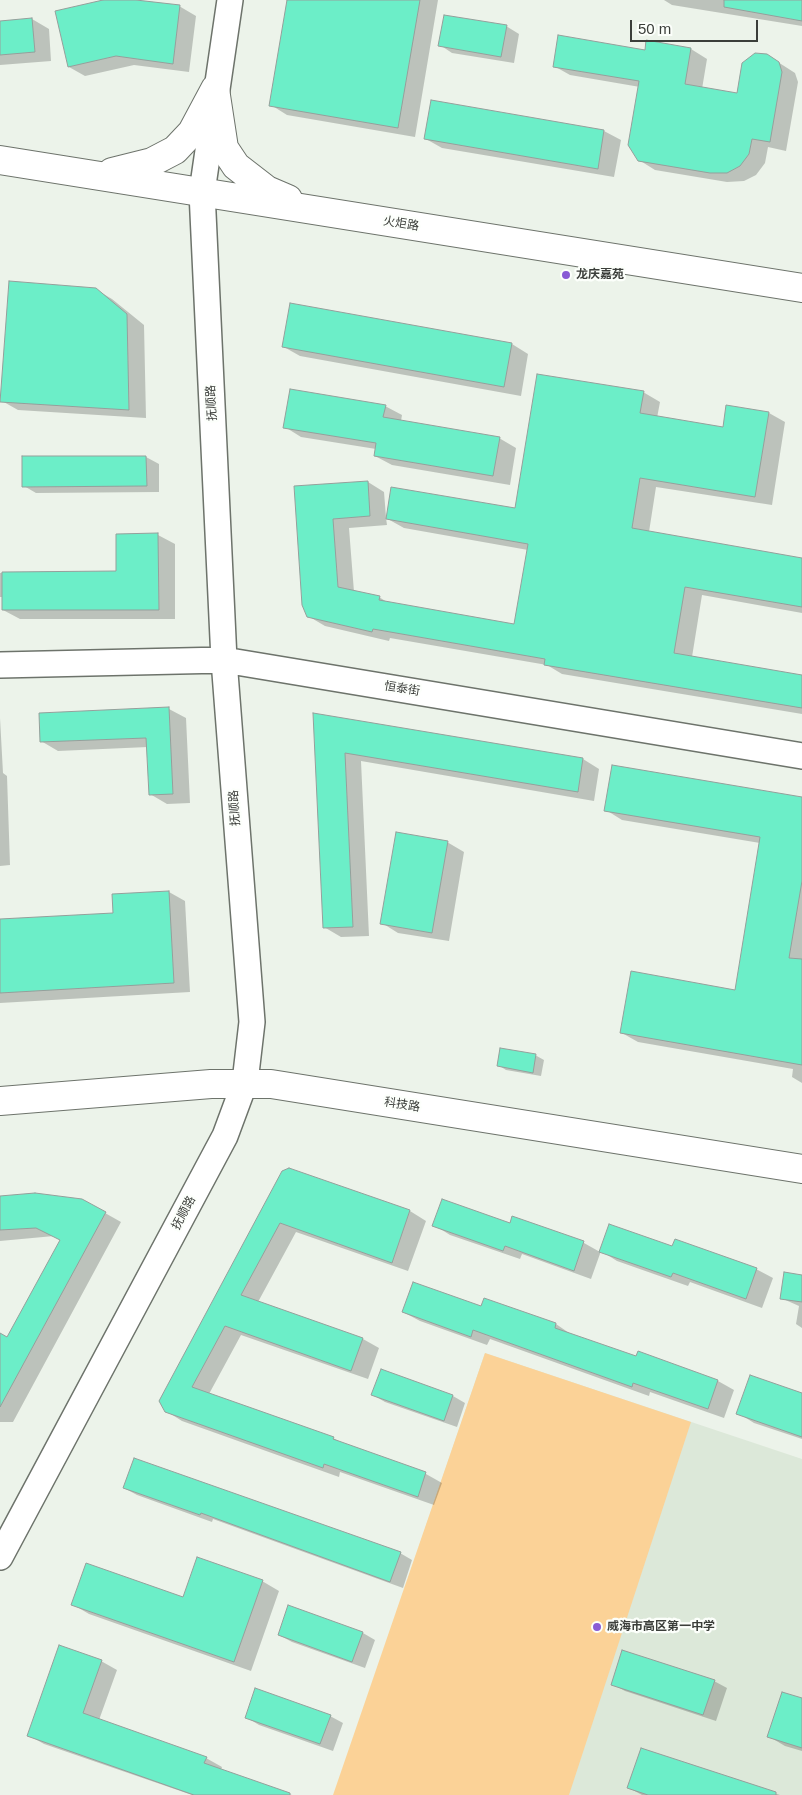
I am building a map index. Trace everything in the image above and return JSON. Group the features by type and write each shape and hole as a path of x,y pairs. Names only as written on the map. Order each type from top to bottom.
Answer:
{"main road":[{"path":"99,175 152,162 175,150 192,132 215,89"},
{"path":"215,89 224,148 236,166 267,190 313,210"},
{"name":"火炬路","path":"0,160 802,288"},
{"name":"科技路","path":"0,1101 245,1082 271,1084 802,1170"}],"street":[{"name":"抚顺路","path":"0,1557 226,1136 245,1082 252,1022 224,660 202,192 215,89 230,0"},
{"name":"恒泰街","path":"0,665 224,660 802,756"}],"shaded area":[{"name":"威海市高区第一中学","path":"485,1353 802,1459 802,1795 334,1795"},
{"name":"威海市高区第一中学","path":"485,1353 691,1422 569,1795 333,1795"}],"building":[{"path":"103,0 136,0 180,5 173,64 116,56 68,67 55,11"},
{"path":"287,0 420,0 398,128 269,106"},
{"path":"724,0 802,0 802,21 724,7"},
{"path":"444,15 507,25 501,57 438,46"},
{"path":"32,18 35,52 0,55 0,21"},
{"path":"558,35 645,50 646,40 691,48 685,84 737,93 742,63 755,53 767,54 779,62 782,72 770,142 752,139 749,154 740,166 727,173 710,173 638,161 628,145 639,81 553,67"},
{"path":"431,100 604,130 598,169 424,139"},
{"path":"9,281 96,288 127,314 129,410 0,402"},
{"path":"290,303 512,343 504,387 282,347"},
{"path":"537,374 644,391 640,413 723,427 726,405 769,412 755,497 640,478 632,528 802,558 802,607 685,587 674,653 802,675 802,708 544,665 545,659 373,629 372,632 307,617 302,605 294,486 368,481 370,516 333,519 338,587 380,596 379,600 514,624 528,544 386,519 391,487 515,508"},
{"path":"290,389 386,405 383,417 500,437 493,476 374,456 376,443 283,428"},
{"path":"22,456 146,456 147,486 22,487"},
{"path":"158,533 159,610 2,610 2,572 116,571 116,534"},
{"path":"169,707 173,794 149,795 146,738 40,742 39,713"},
{"path":"313,713 583,758 578,792 345,753 353,927 323,928"},
{"path":"612,765 802,797 802,881 789,958 802,959 802,1065 620,1033 631,971 735,990 760,837 604,811"},
{"path":"396,832 448,841 432,933 380,924"},
{"path":"169,891 174,983 0,993 0,919 113,913 112,894"},
{"path":"500,1048 536,1054 533,1073 497,1066"},
{"path":"289,1168 410,1210 392,1263 280,1223 241,1295 363,1338 351,1371 225,1326 192,1387 426,1472 418,1497 324,1464 323,1468 165,1412 159,1401 282,1171"},
{"path":"35,1193 82,1199 106,1212 0,1407 0,1333 7,1337 60,1240 36,1228 0,1230 0,1196"},
{"path":"442,1199 510,1223 512,1216 584,1241 574,1271 505,1246 503,1251 432,1226"},
{"path":"609,1224 672,1246 675,1239 757,1268 746,1299 673,1273 671,1277 599,1252"},
{"path":"784,1272 802,1275 802,1302 780,1299"},
{"path":"413,1282 481,1306 484,1298 556,1323 555,1328 636,1356 638,1351 718,1380 708,1409 633,1383 632,1387 473,1330 471,1337 402,1312"},
{"path":"381,1369 453,1395 444,1421 371,1395"},
{"path":"750,1375 802,1393 802,1437 736,1414"},
{"path":"134,1458 401,1552 390,1582 201,1513 200,1515 123,1488"},
{"path":"197,1557 263,1580 234,1662 71,1605 86,1563 183,1597"},
{"path":"288,1605 363,1632 352,1662 278,1635"},
{"path":"59,1645 102,1660 83,1713 207,1757 204,1763 290,1793 290,1795 194,1795 27,1736"},
{"path":"622,1650 715,1680 703,1715 611,1685"},
{"path":"255,1688 331,1715 320,1744 245,1718"},
{"path":"782,1692 802,1698 802,1748 767,1737"},
{"path":"641,1748 776,1792 776,1795 648,1795 627,1788"}],"place":[{"name":"龙庆嘉苑","path":"566,275"},
{"name":"威海市高区第一中学","path":"597,1627"}]}
